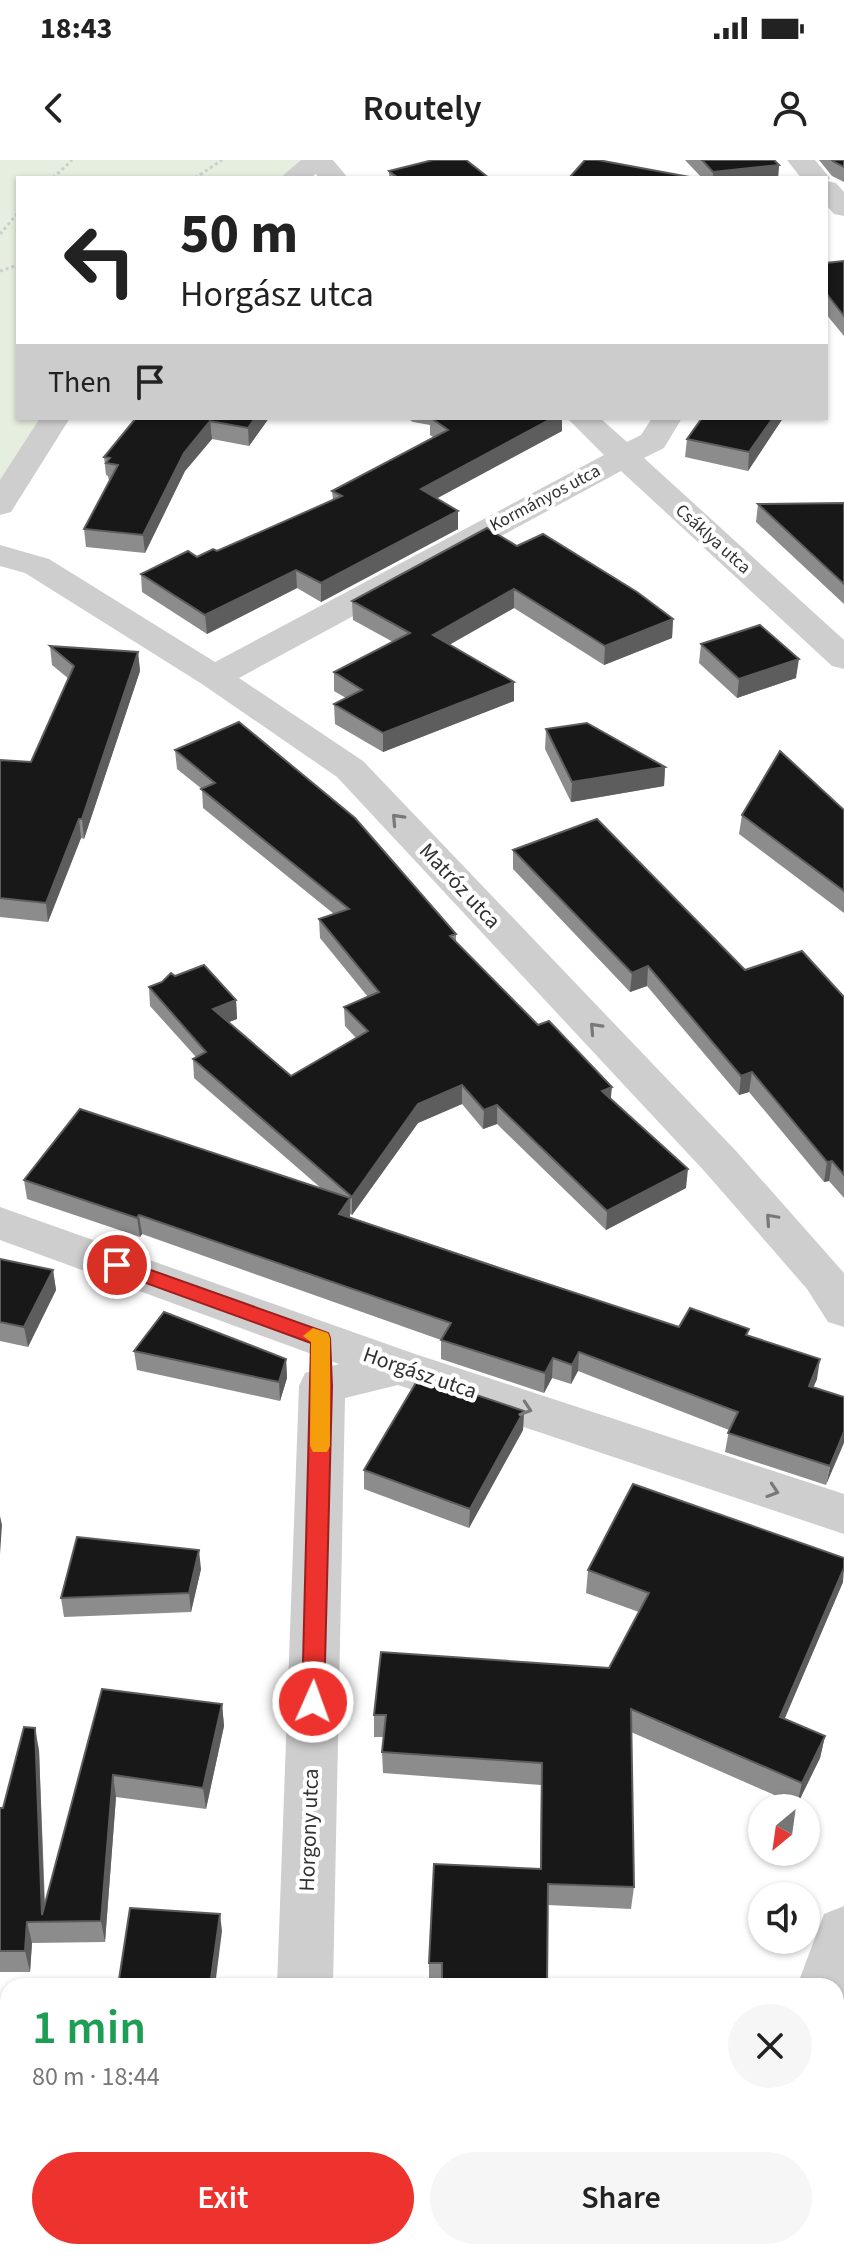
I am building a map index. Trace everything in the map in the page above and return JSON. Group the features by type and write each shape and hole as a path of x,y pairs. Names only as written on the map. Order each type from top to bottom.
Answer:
{"street":[{"path":"297,176 318,160 332,176"},
{"path":"800,160 815,176"},
{"path":"0,505 54,420"},
{"name":"Csáklya utca","path":"584,420 844,659"},
{"name":"Kormányos utca","path":"214,677 653,441 666,420"},
{"name":"Matróz utca","path":"0,555 37,566 214,677 350,769 837,1286"},
{"path":"0,1223 322,1362"},
{"name":"Horgász utca","path":"322,1362 399,1367 844,1514"},
{"name":"Horgony utca","path":"305,1978 322,1362"},
{"path":"828,1978 844,1932"}],"path":[{"path":"55,176 72,160"},
{"path":"198,176 222,160"},
{"path":"0,234 16,215"}],"green space":[{"path":"0,160 318,160 297,176 16,176 16,420 54,420 0,505"}],"building":[{"path":"433,160 466,160 486,176 395,176 389,171"},
{"path":"585,160 598,160 684,176 571,176"},
{"path":"702,160 774,160 779,165 713,172"},
{"path":"832,160 844,160 844,167 834,162"},
{"path":"844,261 844,316 828,296 828,263"},
{"path":"134,420 254,420 248,428 210,421 184,453 143,535 84,529 118,465 106,463 110,458 104,457"},
{"path":"434,420 549,420 421,489 458,511 321,583 296,570 205,615 141,574 188,551 197,557 213,549 217,551 342,496 332,491 448,430"},
{"path":"701,420 772,420 749,452 687,439"},
{"path":"844,503 844,584 758,504"},
{"path":"487,528 517,546 543,534 637,592 673,619 605,646 514,589 433,635 514,682 383,733 334,704 362,690 334,672 410,633 352,601"},
{"path":"760,625 799,659 739,679 701,644"},
{"path":"50,646 138,652 82,819 79,819 46,903 0,898 0,760 31,762 74,666"},
{"path":"239,722 355,818 456,934 450,936 538,1025 549,1021 612,1087 602,1091 688,1169 607,1211 497,1105 484,1110 462,1085 418,1104 352,1197 193,1059 206,1052 149,987 162,982 171,973 175,976 204,965 236,1000 213,1009 291,1076 368,1031 344,1007 379,992 319,919 349,909 201,789 215,783 175,750"},
{"path":"587,723 665,767 572,782 546,729"},
{"path":"780,751 844,810 844,891 742,815"},
{"path":"597,819 745,970 802,951 844,997 844,1175 832,1161 827,1162 752,1072 741,1076 648,966 632,973 513,850"},
{"path":"80,1109 350,1198 339,1214 679,1327 690,1308 749,1329 746,1335 820,1359 809,1386 844,1397 844,1432 830,1466 728,1433 738,1412 579,1352 572,1365 553,1358 545,1373 441,1340 451,1323 139,1215 137,1218 24,1180"},
{"path":"0,1259 53,1270 24,1327 0,1322"},
{"path":"164,1312 286,1359 279,1382 134,1351"},
{"path":"420,1376 524,1411 470,1509 364,1470"},
{"path":"633,1484 844,1558 844,1568 780,1717 825,1736 802,1783 631,1709 634,1887 548,1884 547,1978 442,1978 442,1963 429,1963 434,1864 541,1869 542,1763 382,1752 386,1715 374,1715 381,1652 609,1668 649,1593 588,1570"},
{"path":"77,1537 199,1550 189,1593 61,1598"},
{"path":"102,1689 222,1704 203,1788 113,1775 101,1921 27,1922 25,1951 0,1951 0,1808 3,1808 24,1727 35,1728 42,1915"},
{"path":"130,1908 220,1914 211,1978 119,1978"}],"slow traffic":[{"path":"313,1336 321,1338 320,1446"}],"route":[{"path":"117,1265 321,1338 313,1702"}]}
